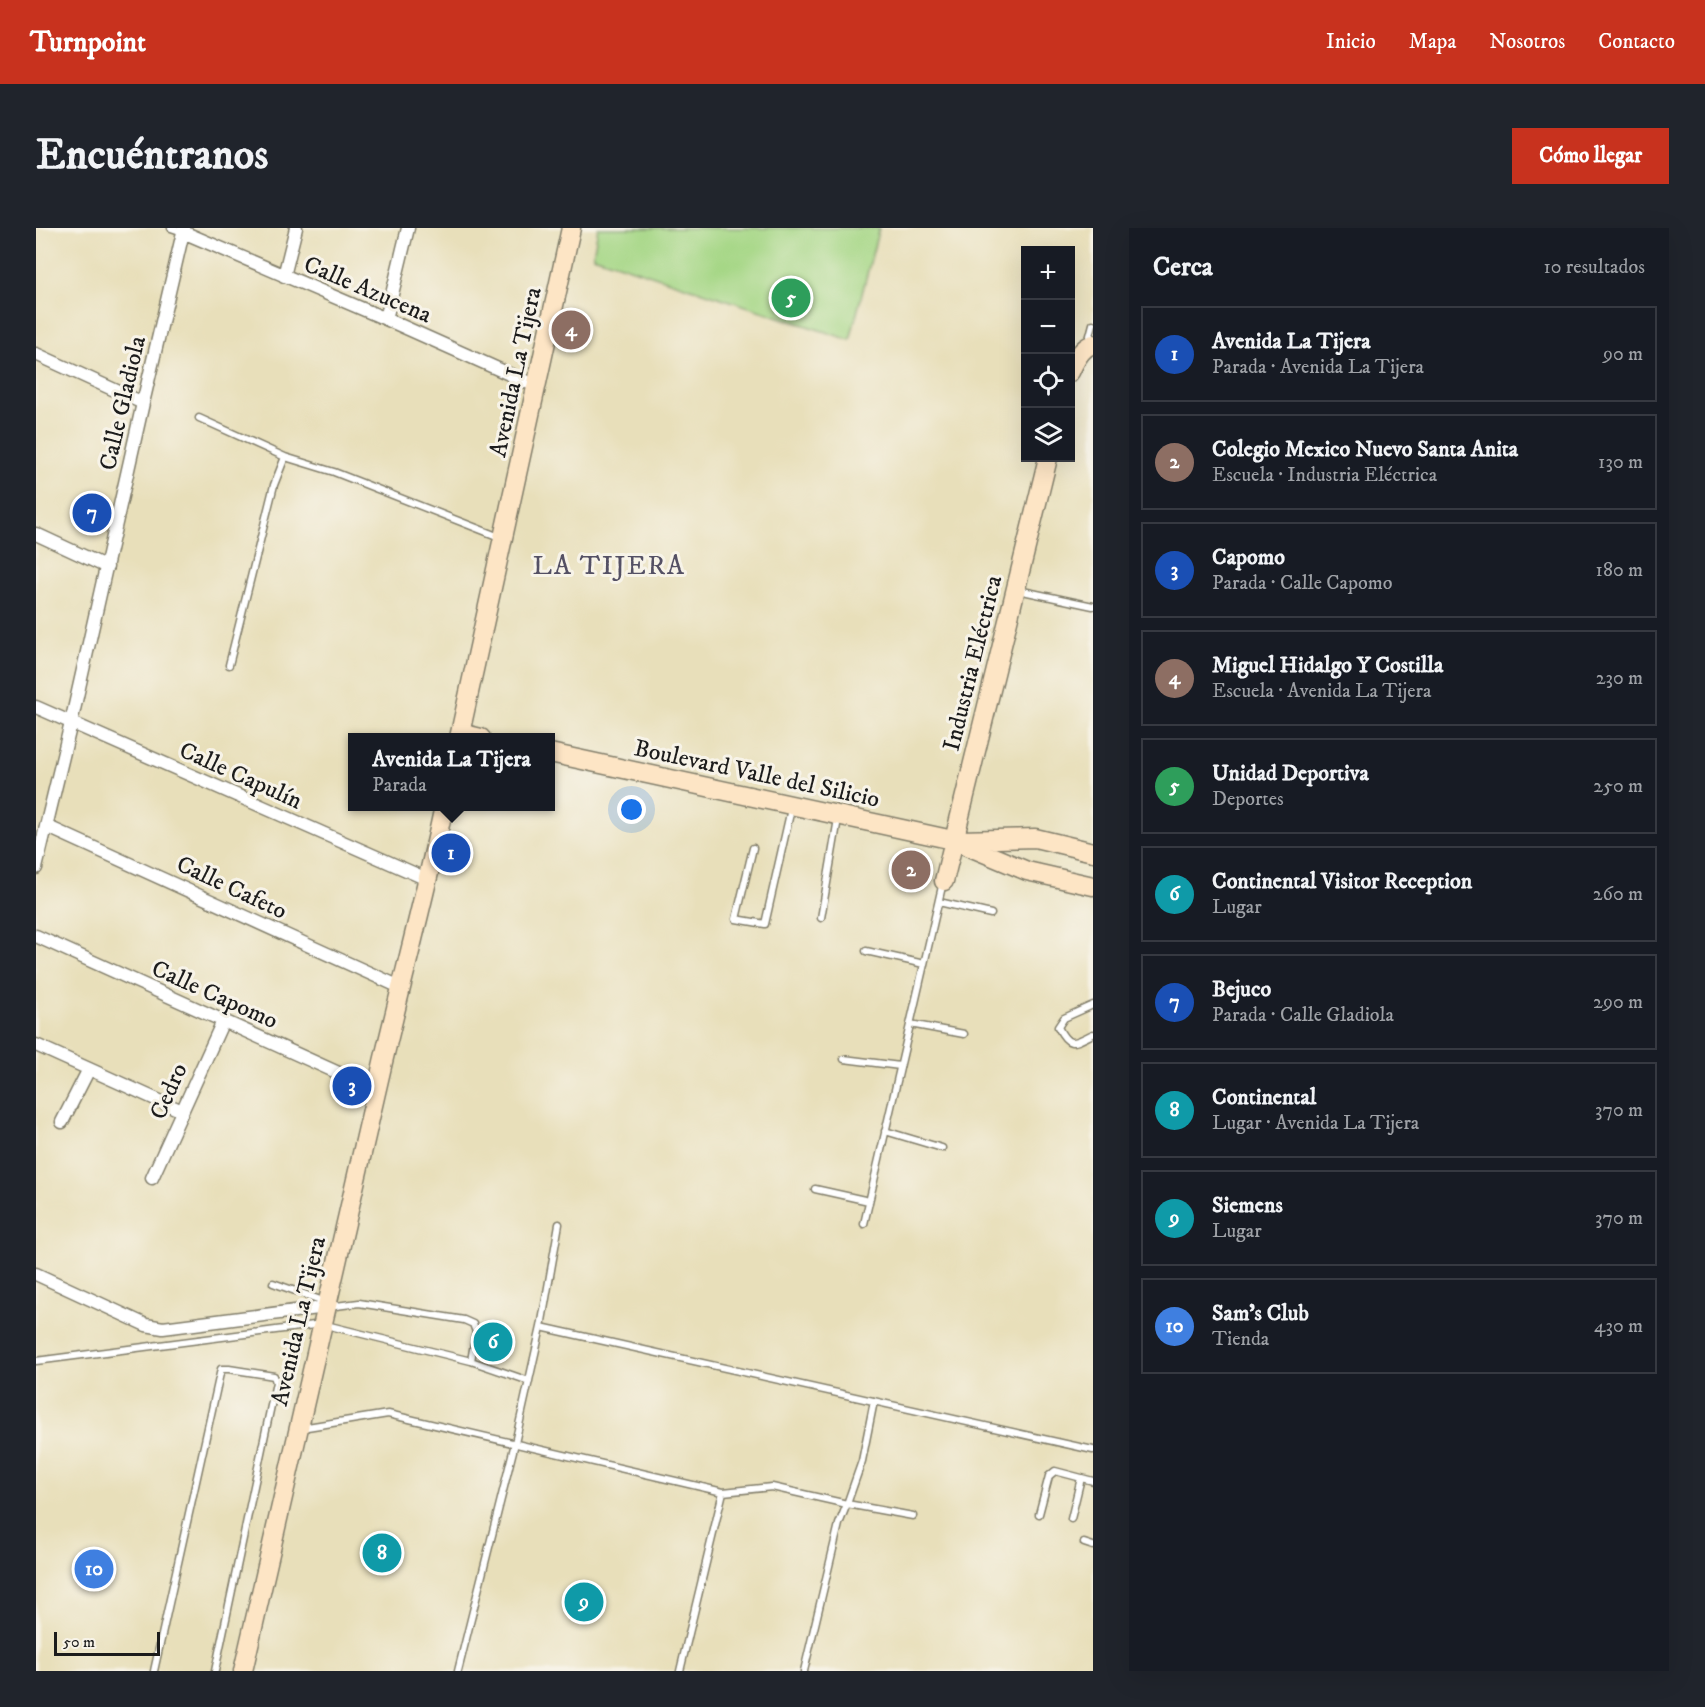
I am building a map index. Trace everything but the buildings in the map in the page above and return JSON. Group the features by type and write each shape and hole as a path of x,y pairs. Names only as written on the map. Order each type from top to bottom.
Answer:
{"main road":[{"name":"Avenida La Tijera","path":"459,733 571,228"},
{"path":"1075,360 1090,345"},
{"name":"Industria Eléctrica","path":"944,881 1047,462"},
{"name":"Boulevard Valle del Silicio","path":"555,754 953,840 1027,871 1093,886"},
{"name":"Avenida La Tijera","path":"243,1671 376,1090 400,987 429,880 443,811"},
{"name":"Boulevard Valle del Silicio","path":"953,840 1035,838 1093,852"}],"street":[{"path":"285,276 296,228"},
{"path":"386,319 408,228"},
{"name":"Calle Azucena","path":"184,230 536,386"},
{"name":"Calle Gladiola","path":"36,868 184,230"},
{"path":"36,354 143,403"},
{"path":"36,534 107,567"},
{"name":"Calle Capulín","path":"36,707 429,880"},
{"name":"Calle Cafeto","path":"46,826 400,987"},
{"name":"Calle Capomo","path":"36,936 376,1090"},
{"name":"Cedro","path":"152,1178 223,1021"},
{"path":"36,1045 182,1111"},
{"path":"62,1122 89,1069"},
{"path":"36,1274 147,1325 163,1328 325,1311"}],"lane":[{"path":"171,228 184,230"},
{"path":"1090,345 1093,324"},
{"path":"199,418 285,457 334,472 502,539"},
{"path":"229,665 274,485 285,457"},
{"path":"1015,589 1093,606"},
{"path":"753,848 736,919 765,924 792,805"},
{"path":"821,918 839,815"},
{"path":"864,1224 944,881"},
{"path":"939,902 991,914"},
{"path":"866,951 924,964"},
{"path":"1093,1005 1065,1018 1058,1027 1064,1039 1069,1043 1075,1043 1093,1034"},
{"path":"910,1024 964,1034"},
{"path":"844,1059 900,1066"},
{"path":"885,1131 942,1148"},
{"path":"815,1189 869,1201"},
{"path":"458,1671 515,1443 541,1327 559,1224"},
{"path":"273,1283 325,1311 529,1381"},
{"path":"36,1361 325,1311 359,1303 465,1320 473,1324 476,1332 471,1361"},
{"path":"541,1327 1093,1450"},
{"path":"154,1671 221,1369 229,1369 274,1376 276,1382 216,1671"},
{"path":"804,1671 839,1524 862,1461 874,1401"},
{"path":"298,1428 388,1414 723,1492 772,1487 913,1516"},
{"path":"1039,1514 1049,1476 1055,1471 1093,1481"},
{"path":"1071,1519 1081,1478"},
{"path":"680,1671 723,1492"},
{"path":"1084,1544 1093,1546"}],"green space":[{"path":"598,228 879,228 850,340 593,256"}],"place":[{"name":"Unidad Deportiva","path":"791,298"},
{"name":"Miguel Hidalgo Y Costilla","path":"571,330"},
{"name":"Bejuco","path":"92,513"},
{"name":"Avenida La Tijera","path":"451,853"},
{"name":"Colegio Mexico Nuevo Santa Anita","path":"911,870"},
{"name":"Capomo","path":"352,1086"},
{"name":"Continental Visitor Reception","path":"493,1342"},
{"name":"Continental","path":"382,1553"},
{"name":"Sam's Club","path":"94,1569"},
{"name":"Siemens","path":"584,1602"}],"district":[{"name":"LA TIJERA","path":"609,565"}]}
